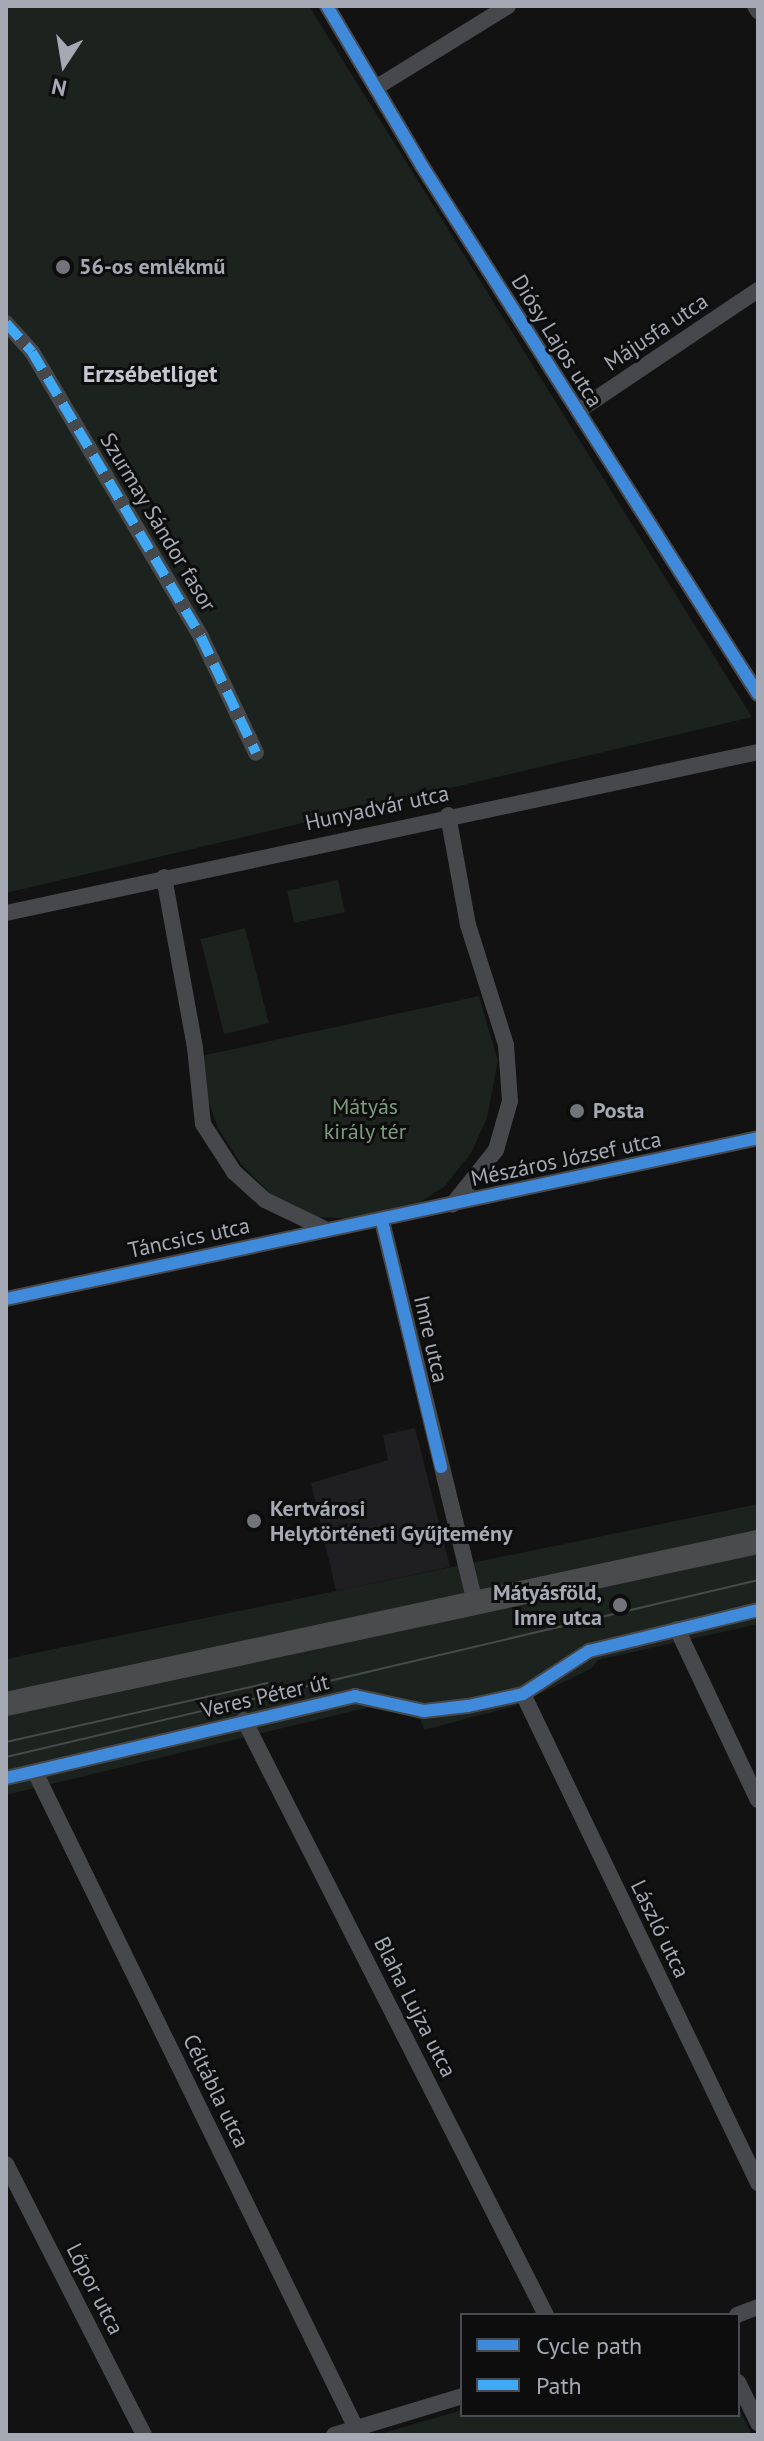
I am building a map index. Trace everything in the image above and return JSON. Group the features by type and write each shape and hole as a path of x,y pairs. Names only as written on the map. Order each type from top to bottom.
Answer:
{"main road":[{"name":"Veres Péter út","path":"6,1704 758,1542"}],"street":[{"name":"Diósy Lajos utca","path":"327,6 758,694"},
{"path":"377,87 508,6"},
{"path":"755,6 758,11"},
{"name":"Májusfa utca","path":"578,411 758,290"},
{"name":"Szurmay Sándor fasor","path":"6,323 32,352 201,637 256,753"},
{"name":"Hunyadvár utca","path":"6,913 448,815 758,752"},
{"path":"448,815 468,925 506,1045 510,1101 496,1150 452,1205"},
{"path":"164,877 195,1048 203,1124 234,1172 265,1200 325,1229"},
{"name":"Mészáros József utca","path":"382,1221 758,1138"},
{"name":"Táncsics utca","path":"6,1299 325,1229 382,1221"},
{"name":"Imre utca","path":"382,1221 475,1603"},
{"name":"Veres Péter út","path":"6,1778 355,1696 424,1711 523,1694 589,1651 758,1610"},
{"path":"677,1629 758,1800"},
{"name":"László utca","path":"523,1694 758,2183"},
{"name":"Blaha Lujza utca","path":"244,1720 545,2313"},
{"name":"Céltábla utca","path":"35,1772 356,2428"},
{"name":"Lőpor utca","path":"6,2164 144,2435"},
{"path":"740,2386 758,2423"},
{"path":"334,2435 460,2397"}],"shaded area":[{"path":"415,1428 450,1567 336,1591 311,1483 388,1460 383,1435"}],"green space":[{"path":"6,6 309,6 752,717 6,893"},
{"path":"338,880 345,912 294,923 287,891"},
{"path":"245,928 269,1023 224,1034 200,939"},
{"name":"Mátyás király tér","path":"479,996 498,1061 487,1118 471,1153 445,1186 413,1207 361,1219 316,1217 279,1202 241,1164 218,1128 205,1091 201,1056"},
{"path":"758,1504 758,1624 598,1660 592,1668 515,1706 424,1730 421,1720 374,1706 6,1795 6,1659"},
{"path":"740,2410 752,2435 377,2435 460,2411 460,2417 740,2417"}],"tram line":[{"path":"6,1757 758,1580"},
{"path":"6,1742 267,1683"}],"marked path":[{"path":"6,323 32,352 201,637 256,753"}],"cycle path":[{"path":"327,6 422,166 758,694"},
{"path":"6,1299 758,1138"},
{"path":"382,1221 441,1467"},
{"path":"6,1778 355,1696 424,1711 468,1706 523,1694 589,1651 758,1610"}],"place":[{"name":"56-os emlékmű","path":"63,267"},
{"name":"Posta","path":"577,1111"},
{"name":"Kertvárosi Helytörténeti Gyűjtemény","path":"254,1521"},
{"name":"Mátyásföld, Imre utca","path":"620,1605"}],"district":[{"name":"Erzsébetliget","path":"150,374"}]}
